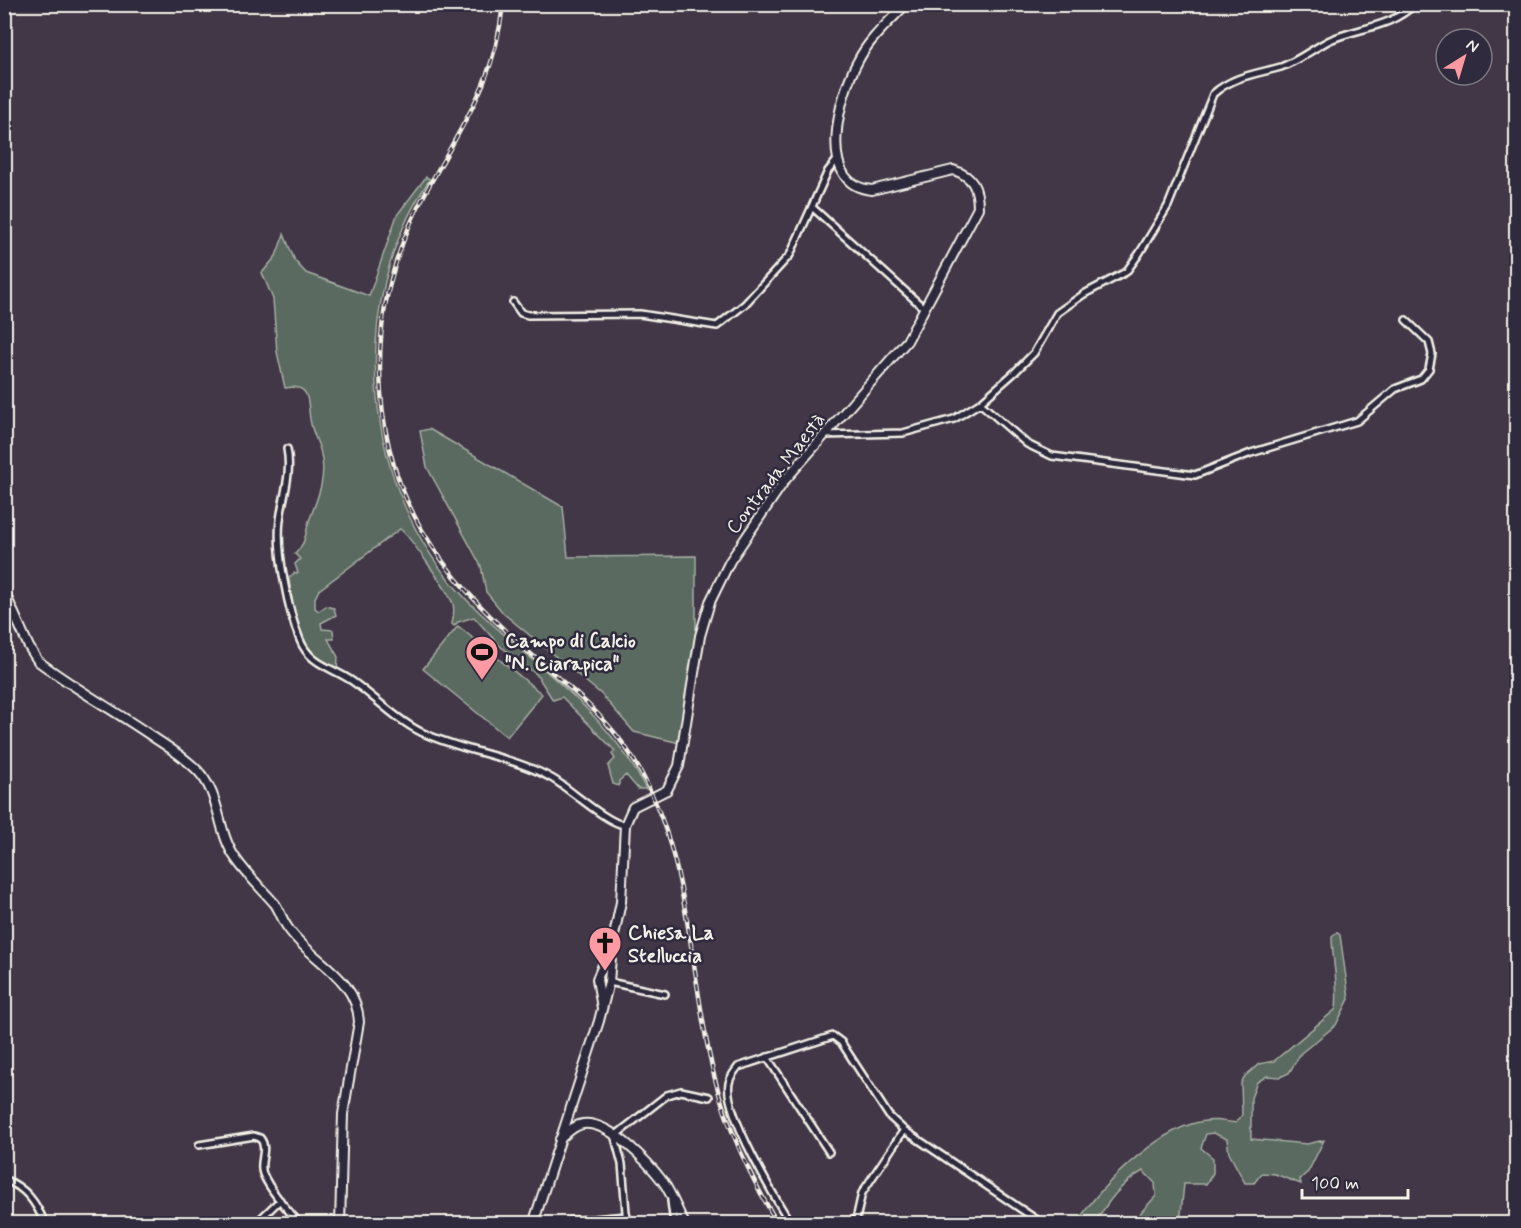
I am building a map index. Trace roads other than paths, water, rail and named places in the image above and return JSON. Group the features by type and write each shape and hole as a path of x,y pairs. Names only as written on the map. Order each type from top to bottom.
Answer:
{"street":[{"path":"513,302 521,313 528,315 640,314 717,326 745,304 790,255 828,171 837,160 841,109 850,76 869,44 906,4"},
{"path":"823,435 903,433 954,419 980,403 1034,353 1057,314 1084,294 1126,272 1168,207 1213,94 1224,84 1256,72 1282,66 1332,40 1383,26 1403,16 1414,4"},
{"name":"Contrada Maestà","path":"625,825 633,807 660,794 672,783 679,766 703,619 730,561 758,517 823,435 894,357 925,309 978,208 978,193 972,180 965,174 953,170 886,188 861,189 848,182 837,160"},
{"path":"813,208 925,309"},
{"path":"980,403 1027,444 1052,456 1195,475 1251,453 1357,421 1395,389 1421,379 1429,369 1432,354 1429,342 1406,320"},
{"path":"287,449 289,472 279,522 282,567 299,639 306,653 314,661 350,680 400,719 422,732 554,779 573,795 625,825 621,902 612,945 609,982 533,1224"},
{"path":"4,591 29,647 38,661 182,757 205,778 212,790 224,836 236,859 277,907 287,927 308,953 342,978 355,1000 359,1023 343,1114 339,1223"},
{"path":"602,1008 597,979 612,945"},
{"path":"609,982 665,994"},
{"path":"791,1224 752,1154 732,1105 728,1085 738,1067 833,1036 841,1042 889,1116 904,1130 1043,1224"},
{"path":"767,1057 829,1152"},
{"path":"615,1134 667,1095 681,1091 709,1097"},
{"path":"570,1108 580,1124"},
{"path":"559,1140 580,1124 594,1124 615,1134 663,1182 685,1224"},
{"path":"855,1224 862,1194 904,1130"},
{"path":"615,1134 622,1164 627,1224"},
{"path":"199,1144 254,1136 260,1138 264,1146 264,1176 300,1224"},
{"path":"4,1179 17,1185 37,1204 45,1224"},
{"path":"255,1224 280,1200"},
{"path":"671,1201 674,1224"},
{"path":"569,1224 570,1221 627,1216"}],"railway":[{"path":"503,4 499,32 485,79 466,120 418,207 392,274 383,321 380,369 383,415 391,456 404,494 422,530 444,563 499,625 599,715 622,742 651,791 665,827 684,901 702,1015 720,1098 745,1163 778,1224"}],"place":[{"name":"Campo di Calcio \"N. Ciarapica\"","path":"482,681"},
{"name":"Chiesa La Stelluccia","path":"605,972"}]}
